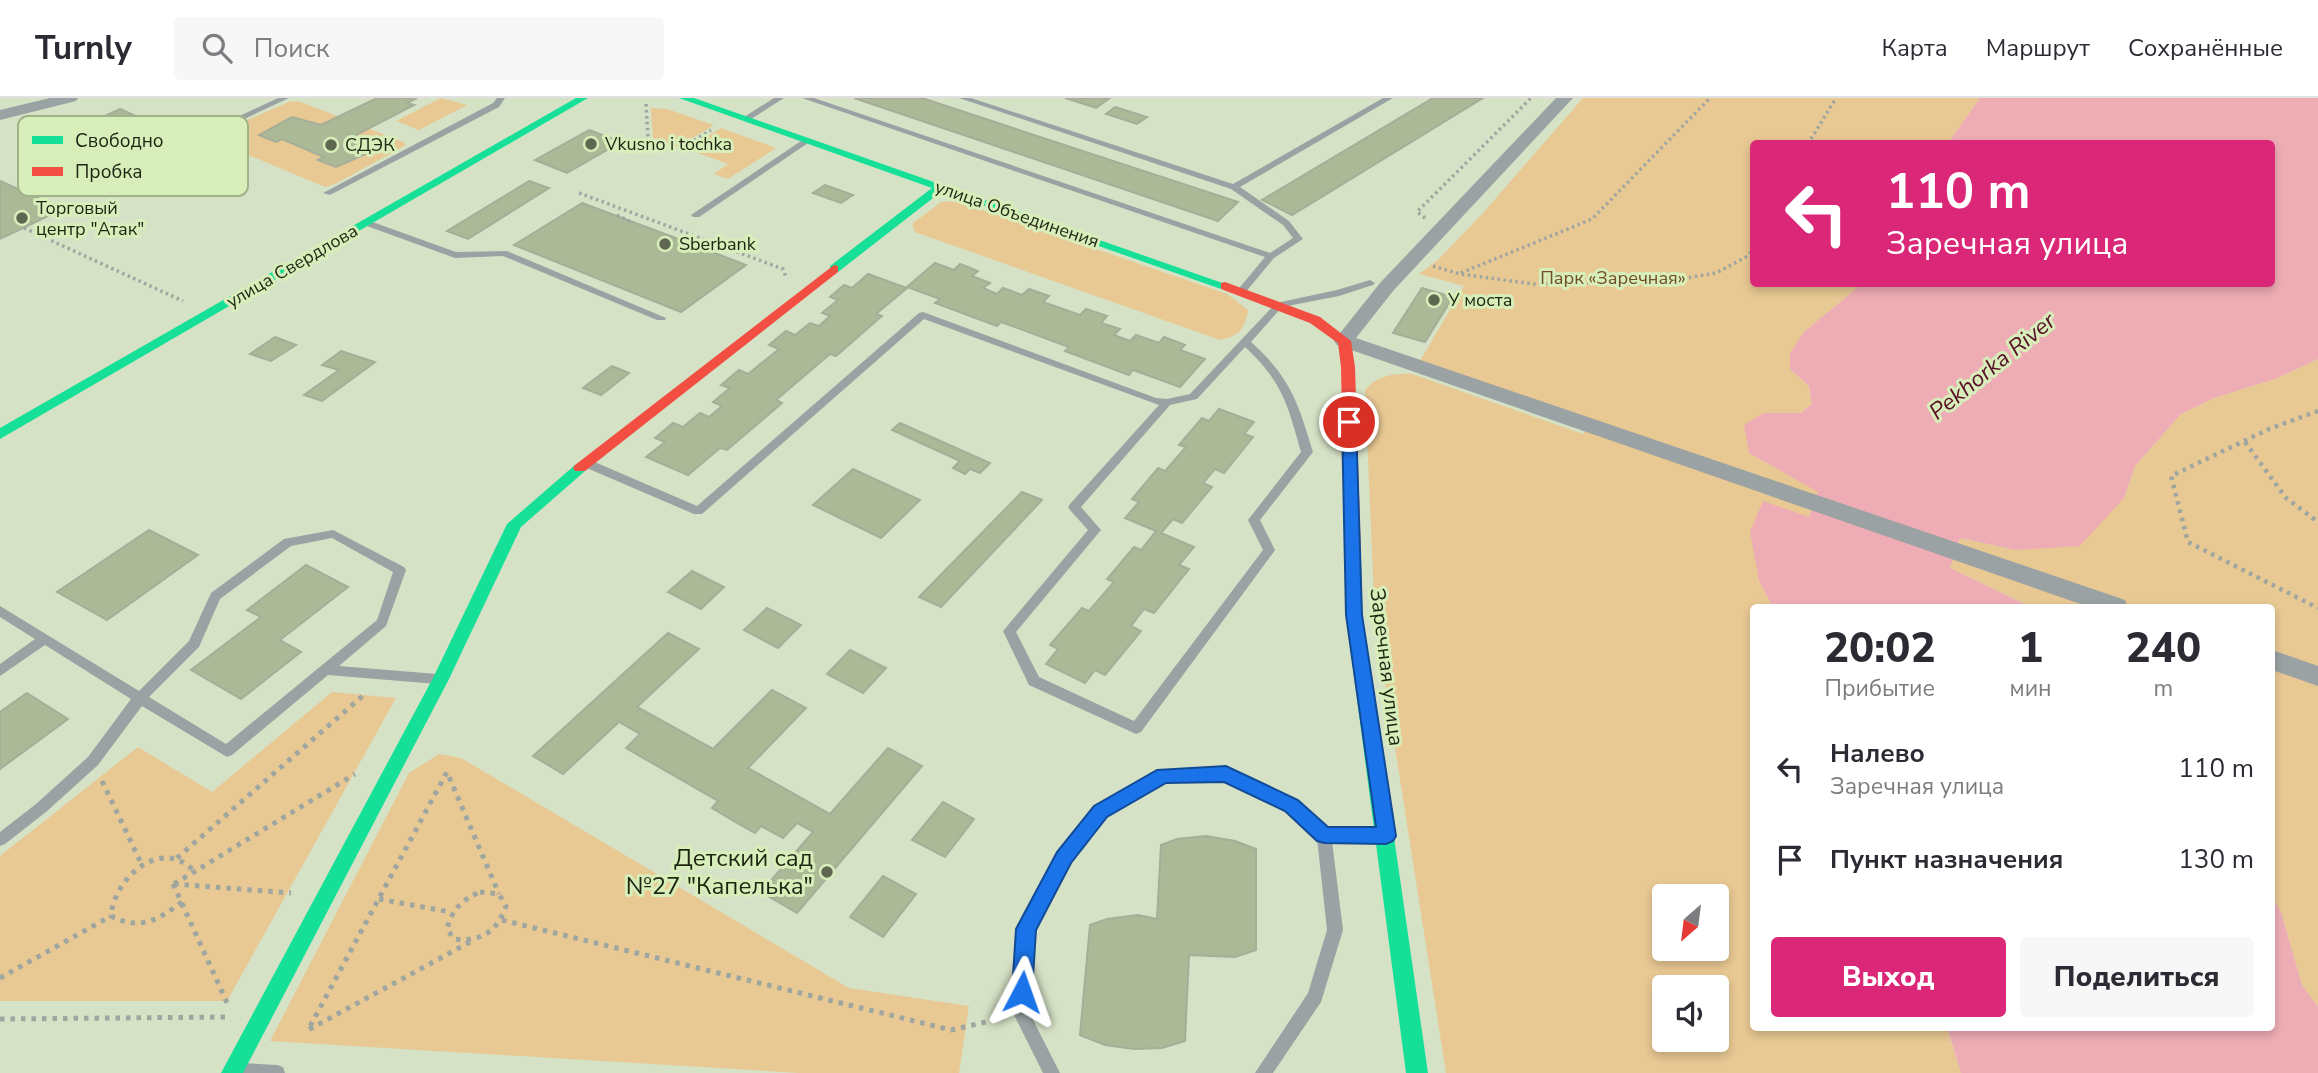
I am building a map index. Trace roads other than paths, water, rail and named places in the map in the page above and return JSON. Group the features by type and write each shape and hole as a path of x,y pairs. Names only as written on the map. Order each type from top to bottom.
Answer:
{"street":[{"path":"0,115 70,98"},
{"name":"улица Свердлова","path":"0,434 583,98"},
{"name":"улица Объединения","path":"684,98 1279,305 1315,320 1343,341"},
{"path":"1565,98 1402,268 1361,315 1343,341 2107,604"},
{"path":"233,1072 441,679 515,524 586,463 940,187"},
{"name":"Заречная улица","path":"1343,341 1348,367 1354,615 1417,1073"},
{"path":"2275,661 2318,676"}],"lane":[{"path":"245,116 285,98"},
{"path":"327,193 496,105 501,98"},
{"path":"745,119 780,98"},
{"path":"806,98 1271,256"},
{"path":"963,98 1234,187 1286,223 1298,239 1271,256 1241,292"},
{"path":"1234,187 1389,98"},
{"path":"695,215 807,141"},
{"path":"367,223 455,255 504,253 661,318"},
{"path":"586,463 698,511 923,314 1155,401 1167,402 1193,397 1279,305 1339,293 1370,283"},
{"path":"1167,402 1074,508 1095,530 1009,631 1034,681 1136,728 1269,550 1254,520 1307,452 1290,391 1270,362 1245,342"},
{"path":"0,611 140,698 227,751 382,623 400,570 333,534 288,542 215,596 194,645 140,698 93,761 41,808 0,840"},
{"path":"0,671 45,639"},
{"path":"325,670 441,679"},
{"path":"1052,1073 1021,1013 1026,929 1064,858 1101,811 1163,775 1226,774 1291,806 1324,835 1386,836"},
{"path":"1264,1073 1315,997 1335,930 1324,835"},
{"path":"233,1072 277,1073"}],"water":[{"name":"Pekhorka River","path":"1980,98 2318,98 2318,359 2275,379 2214,398 2181,414 2135,466 2124,498 2080,546 2016,550 1960,538 1950,568 2025,604 1771,604 1759,581 1750,532 1763,501 1809,517 1818,492 1749,453 1744,425 1764,413 1801,413 1812,404 1809,386 1790,369 1790,353 1804,332 1858,287 2275,287 2275,140 1950,140"},
{"path":"2275,901 2281,912 2302,985 2318,1007 2318,1073 1961,1073 1948,1031 2275,1031"}],"place":[{"name":"Vkusno i tochka","path":"591,144"},
{"name":"СДЭК","path":"331,145"},
{"name":"Торговый центр \"Атак\"","path":"22,218"},
{"name":"Sberbank","path":"665,244"},
{"name":"У моста","path":"1434,300"},
{"name":"Детский сад №27 \"Капелька\"","path":"827,872"}],"park label":[{"name":"Парк «Заречная»","path":"1613,278"}]}
